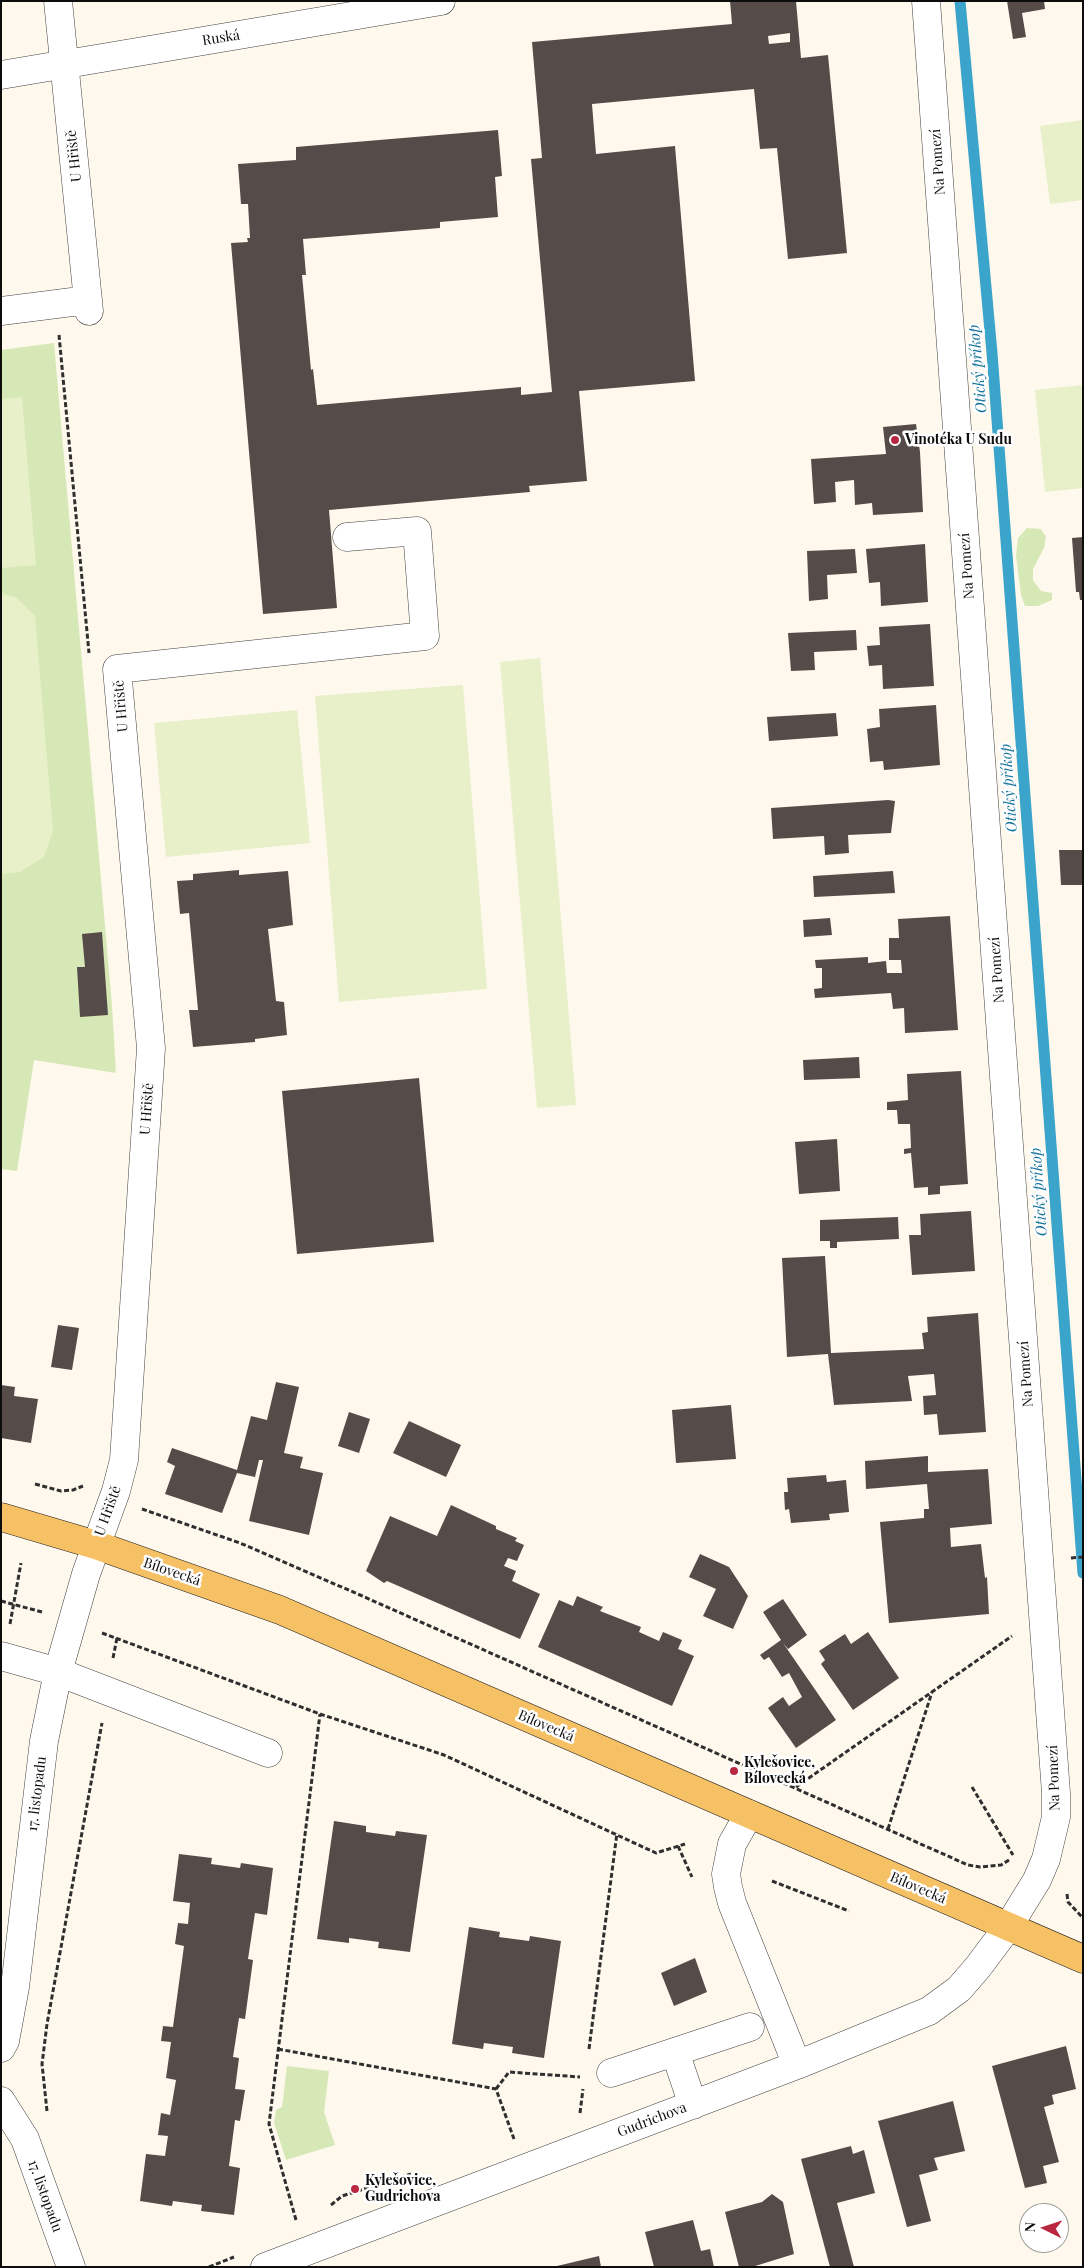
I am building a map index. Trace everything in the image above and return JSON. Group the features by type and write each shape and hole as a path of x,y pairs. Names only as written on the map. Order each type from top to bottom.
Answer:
{"main road":[{"name":"Bílovecká","path":"1,1517 96,1545 280,1610 1083,1959"}],"street":[{"name":"U Hřiště","path":"56,304 89,305 58,1"},
{"name":"Ruská","path":"1,75 441,1"},
{"name":"Na Pomezí","path":"926,1 1056,1793 1052,1837 1042,1868 1008,1927"},
{"path":"1,311 56,304"},
{"name":"U Hřiště","path":"96,1545 114,1499 124,1460 151,1048 117,669 425,636 418,531 347,537"},
{"name":"17. listopadu","path":"1,2048 5,2040 15,1986 44,1741 58,1672 96,1545"},
{"path":"1,1656 58,1672 268,1753"},
{"path":"749,1814 732,1844 726,1874 728,1886 732,1903 797,2065"},
{"name":"Gudrichova","path":"265,2267 912,2020 943,2003 978,1967 1008,1927"},
{"path":"598,2075 676,2052 750,2027"},
{"path":"676,2052 693,2105"},
{"name":"17. listopadu","path":"1,2102 25,2139 71,2267"}],"path":[{"path":"56,304 89,656"},
{"path":"35,1484 61,1490 73,1490 86,1484"},
{"path":"114,1499 240,1544 968,1864 980,1867 1001,1864 1015,1857 972,1787"},
{"path":"1,1601 72,1622 320,1714 444,1754 617,1833 656,1853 684,1844"},
{"path":"796,1787 1019,1631"},
{"path":"48,2118 42,2064 47,2024 117,1638"},
{"path":"888,1829 932,1692"},
{"path":"297,2221 269,2124 320,1714"},
{"path":"580,2116 598,2075 617,1833"},
{"path":"678,1846 694,1882"},
{"path":"1042,1868 1067,1878 1068,1902 1083,1918"},
{"path":"772,1882 849,1911"},
{"path":"278,2049 496,2089"},
{"path":"496,2089 509,2072 598,2075"},
{"path":"496,2089 517,2147"},
{"path":"328,2208 342,2196 413,2173"},
{"path":"209,2267 236,2256"}],"green space":[{"path":"1083,120 1083,200 1050,204 1040,126"},
{"path":"54,343 112,1005 116,1073 34,1060 17,1171 1,1169 1,350"},
{"path":"1083,385 1083,488 1045,492 1035,390"},
{"path":"22,397 36,565 1,568 1,399"},
{"path":"1027,528 1041,529 1046,537 1044,548 1033,569 1033,580 1041,591 1052,593 1052,600 1038,606 1025,606 1021,595 1016,555 1018,538"},
{"path":"1,593 17,598 35,616 53,831 44,857 20,872 1,874"},
{"path":"540,658 576,1105 537,1108 500,662"},
{"path":"463,685 487,989 339,1002 315,696"},
{"path":"297,710 310,843 166,857 154,723"},
{"path":"287,2066 329,2071 324,2112 335,2145 286,2160 274,2123 276,2110 282,2107"}],"building":[{"path":"730,1 796,1 801,58 828,55 847,253 788,259 777,148 760,149 754,89 592,104 596,154 675,146 695,381 579,391 587,481 529,486 530,492 329,510 337,608 263,614 231,243 248,242 247,238 250,238 248,204 241,204 238,164 296,160 296,147 498,130 502,176 495,177 498,217 440,222 440,228 303,239 306,275 302,275 311,370 313,369 317,405 521,387 521,395 552,392 531,159 542,158 532,42 732,24","holes":["790,33 790,42 769,44 768,36"]},
{"path":"1007,1 1044,1 1045,9 1022,13 1026,37 1013,39"},
{"path":"916,424 920,452 923,512 873,515 872,503 855,505 854,480 835,482 836,502 814,504 811,459 886,454 883,427"},
{"path":"1083,537 1083,600 1080,600 1079,592 1076,592 1072,538"},
{"path":"925,544 928,602 881,606 880,582 869,583 866,549"},
{"path":"855,549 857,573 827,575 828,599 809,601 807,551"},
{"path":"930,624 934,686 883,689 882,665 869,666 867,646 880,645 879,627"},
{"path":"856,630 857,650 814,652 815,670 791,671 788,633"},
{"path":"936,705 940,765 884,770 883,761 870,762 867,729 880,727 879,709"},
{"path":"836,713 838,736 769,741 767,717"},
{"path":"895,801 891,833 848,835 849,853 825,855 824,836 773,839 771,808"},
{"path":"1059,850 1083,850 1083,885 1061,885"},
{"path":"239,870 239,875 288,871 293,925 268,929 276,1001 284,1002 287,1035 255,1039 255,1042 193,1047 189,1010 198,1010 189,913 180,914 177,881 193,880 193,874"},
{"path":"893,871 895,893 814,897 813,876"},
{"path":"950,916 958,1030 905,1033 904,1008 893,1009 891,993 815,998 814,989 822,988 822,968 816,968 815,960 868,957 868,963 886,961 887,973 902,973 901,960 889,960 889,938 899,938 898,919"},
{"path":"830,918 832,935 804,937 803,920"},
{"path":"102,932 108,1015 80,1017 77,967 85,967 82,934"},
{"path":"859,1057 860,1078 804,1080 803,1060"},
{"path":"961,1071 968,1184 940,1186 940,1194 928,1195 928,1187 914,1188 911,1153 904,1154 904,1149 911,1148 910,1124 898,1124 897,1110 887,1110 887,1102 908,1100 907,1074"},
{"path":"419,1078 434,1242 297,1254 282,1091"},
{"path":"837,1139 840,1191 799,1194 795,1142"},
{"path":"971,1211 975,1271 912,1275 909,1235 921,1235 920,1214"},
{"path":"898,1217 899,1239 837,1242 837,1248 830,1248 830,1241 820,1241 820,1220"},
{"path":"825,1256 831,1353 924,1349 922,1333 928,1332 927,1317 978,1313 986,1432 939,1435 937,1414 924,1415 923,1396 936,1395 934,1374 908,1376 912,1401 834,1405 828,1354 787,1357 782,1258"},
{"path":"58,1325 79,1328 72,1370 51,1367"},
{"path":"276,1382 299,1387 284,1453 303,1457 300,1468 323,1473 309,1535 249,1521 263,1460 259,1460 255,1477 237,1473 222,1513 165,1494 175,1466 167,1462 172,1448 237,1470 251,1416 267,1420"},
{"path":"1,1385 15,1387 14,1396 38,1399 31,1443 1,1438"},
{"path":"731,1405 736,1459 676,1463 672,1410"},
{"path":"349,1412 370,1419 359,1453 338,1446"},
{"path":"409,1421 461,1445 446,1477 393,1453"},
{"path":"928,1456 928,1472 988,1469 992,1524 950,1528 951,1547 981,1544 985,1578 987,1577 989,1614 889,1623 880,1522 924,1518 924,1509 929,1509 927,1484 866,1489 865,1461"},
{"path":"826,1475 827,1482 846,1480 849,1512 829,1514 830,1520 791,1523 789,1509 785,1510 784,1492 788,1492 787,1478"},
{"path":"451,1505 496,1526 496,1529 517,1538 515,1541 524,1545 517,1561 508,1558 504,1566 516,1571 512,1581 540,1594 520,1639 387,1581 384,1583 366,1571 390,1516 437,1536"},
{"path":"700,1554 729,1567 748,1596 733,1629 703,1616 716,1589 689,1577"},
{"path":"577,1596 603,1607 600,1611 641,1627 639,1632 659,1641 663,1632 682,1640 678,1649 694,1656 672,1706 538,1647 559,1600 573,1606"},
{"path":"783,1599 807,1635 788,1649 783,1643 836,1720 796,1748 768,1708 783,1697 789,1706 802,1697 789,1673 782,1677 769,1657 764,1660 760,1655 781,1640 763,1612"},
{"path":"868,1632 899,1678 853,1710 821,1664 825,1660 819,1651 845,1634 851,1644"},
{"path":"334,1821 366,1826 366,1832 395,1836 396,1831 427,1835 410,1952 378,1948 379,1942 349,1938 349,1943 317,1939"},
{"path":"179,1854 212,1858 211,1864 240,1868 241,1863 273,1868 267,1915 255,1913 248,1959 253,1960 245,2019 239,2018 233,2057 239,2058 235,2089 245,2090 240,2121 235,2120 229,2166 240,2168 234,2215 201,2211 202,2205 173,2201 172,2206 140,2201 146,2154 165,2156 168,2136 158,2135 161,2113 170,2115 176,2080 166,2078 171,2042 161,2041 163,2026 173,2027 184,1946 175,1944 178,1923 188,1924 190,1903 173,1901"},
{"path":"469,1927 500,1932 499,1937 529,1941 530,1936 561,1941 544,2058 512,2053 513,2047 484,2043 483,2049 452,2044"},
{"path":"695,1958 707,1992 674,2006 661,1973"},
{"path":"1066,2046 1076,2089 1052,2095 1054,2104 1044,2107 1059,2162 1043,2166 1047,2183 1025,2188 992,2066"},
{"path":"953,2101 965,2151 934,2158 938,2170 919,2175 931,2221 907,2227 878,2121"},
{"path":"851,2146 853,2154 864,2150 875,2193 837,2203 854,2267 830,2267 801,2159"},
{"path":"772,2194 783,2202 794,2254 752,2267 739,2267 725,2212 762,2202"},
{"path":"693,2220 701,2251 710,2249 714,2267 654,2267 645,2232"},
{"path":"599,2256 601,2267 557,2267 557,2266"}],"waterway":[{"name":"Otický příkop","path":"960,1 992,353 1083,1573"}],"place":[{"name":"Vinotéka U Sudu","path":"895,440"},
{"name":"Kylešovice, Bílovecká","path":"734,1771"},
{"name":"Kylešovice, Gudrichova","path":"355,2189"}]}
